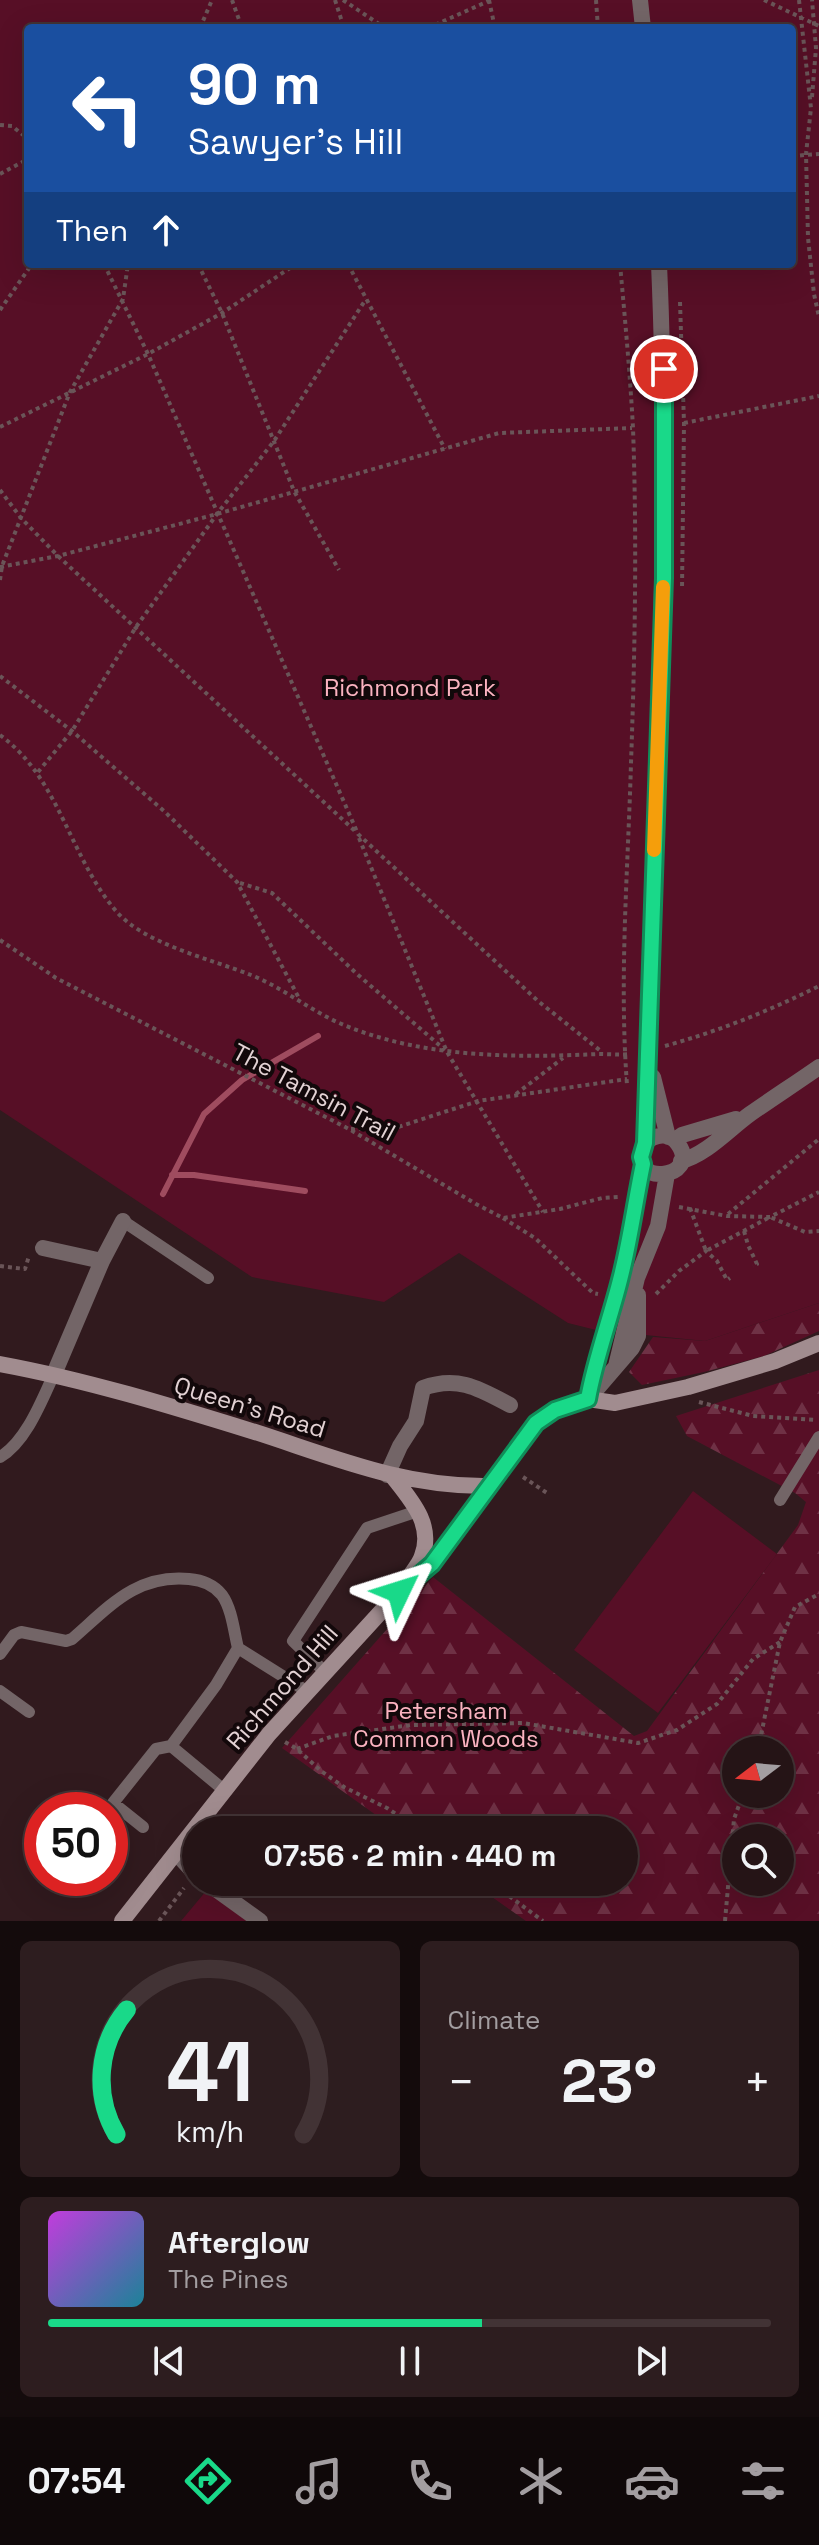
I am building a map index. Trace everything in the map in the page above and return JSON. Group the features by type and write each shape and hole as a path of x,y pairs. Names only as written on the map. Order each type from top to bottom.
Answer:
{"main road":[{"path":"588,1399 615,1403 688,1387 762,1365 819,1343"},
{"name":"Queen's Road","path":"0,1364 54,1374 241,1428 390,1476 487,1486"},
{"name":"Richmond Hill","path":"122,1921 269,1734 399,1592 432,1564 536,1423 555,1410 588,1399"},
{"path":"390,1476 418,1511 425,1529 423,1556 399,1592"}],"street":[{"path":"640,0 643,24"},
{"path":"588,1399 593,1369 607,1331 621,1275 645,1143 664,578 664,369 659,268"},
{"path":"643,1164 654,1174 667,1174 673,1172 681,1161 681,1150 672,1138 647,1052"},
{"path":"681,1161 713,1143 819,1067"},
{"path":"645,1143 657,1135 672,1138 749,1115"},
{"path":"588,1399 632,1348 638,1336 637,1278 658,1226 667,1174"},
{"path":"54,1374 102,1261 123,1221"},
{"path":"43,1248 102,1261"},
{"path":"390,1476 400,1446 416,1421 423,1388 448,1383 472,1385 510,1405"},
{"path":"177,1854 182,1859"},
{"path":"225,1896 260,1921"}],"lane":[{"path":"123,1221 208,1278"},
{"path":"0,1457 11,1449 39,1409 54,1374"},
{"path":"780,1500 819,1437"},
{"path":"325,1672 293,1641 367,1528 418,1511"},
{"path":"0,1654 14,1635 21,1632 66,1641 72,1639 106,1608 152,1581 196,1579 221,1593 227,1604 238,1648 308,1692"},
{"path":"143,1827 113,1803 156,1749 171,1746 216,1685 238,1648"},
{"path":"0,1691 29,1712"},
{"path":"171,1746 225,1791"}],"path":[{"path":"202,24 212,0"},
{"path":"232,0 241,24"},
{"path":"335,0 343,24"},
{"path":"343,0 379,24"},
{"path":"437,24 490,0 494,24"},
{"path":"596,0 598,24"},
{"path":"764,0 817,25"},
{"path":"799,0 811,108"},
{"path":"812,0 817,25 806,154 808,238 819,317"},
{"path":"0,125 12,126 24,136"},
{"path":"796,155 819,154"},
{"path":"0,174 24,161"},
{"path":"0,310 29,268"},
{"path":"106,268 148,354 358,834 447,1052 543,1212"},
{"path":"0,580 1,567 70,392 123,299 127,268"},
{"path":"200,268 222,313 294,491 339,570"},
{"path":"0,427 148,354 222,313 290,268"},
{"path":"350,268 445,449"},
{"path":"620,268 633,428 633,652 624,1055 627,1092"},
{"path":"38,772 72,731 136,627 274,441 366,299"},
{"path":"684,423 819,396"},
{"path":"1,567 58,556 217,514 499,433 633,428"},
{"path":"0,490 21,518 58,556 538,1001 604,1054"},
{"path":"0,676 72,731 164,811 237,882 301,1002"},
{"path":"0,735 38,772 98,888 118,914 149,936 254,976 336,1021 370,1035 447,1052 624,1055 647,1052 713,1032 774,1009 819,986"},
{"path":"237,882 272,893 357,974 447,1052"},
{"name":"The Tamsin Trail","path":"0,940 56,978 349,1129 503,1218 535,1238 593,1293 608,1296"},
{"path":"514,1095 567,1056"},
{"path":"349,1129 392,1129 478,1101 627,1079"},
{"path":"727,1216 819,1139"},
{"path":"654,1308 656,1292 706,1251 819,1192"},
{"path":"503,1218 602,1198 623,1197"},
{"path":"662,1205 727,1216 770,1217 805,1232 819,1231"},
{"path":"690,1208 706,1251 717,1261 727,1280 730,1278"},
{"path":"744,1231 757,1264 753,1266"},
{"path":"0,1266 25,1269 31,1250 43,1248"},
{"path":"692,1400 753,1416 819,1420"},
{"path":"523,1477 547,1493"},
{"path":"761,1736 780,1642 795,1607 819,1594"},
{"path":"297,1749 333,1736 411,1725 523,1723 638,1743 677,1730 717,1704 753,1659 780,1642"},
{"path":"269,1734 297,1749 337,1783 399,1816"},
{"path":"725,1921 734,1819 738,1808"},
{"path":"159,1921 182,1892"},
{"path":"509,1896 543,1921"}],"green space":[{"name":"Richmond Park","path":"0,0 819,0 819,1303 705,1341 596,1330 568,1323 459,1253 384,1302 252,1277 0,1110"},
{"path":"819,1303 819,1331 764,1356 642,1385 629,1372 653,1337 705,1341"},
{"name":"Petersham Common Woods","path":"819,1370 819,1921 526,1921 491,1896 638,1896 638,1816 377,1816 282,1748 433,1577 634,1736 647,1731 798,1525 806,1502 795,1493 687,1436 676,1416"},
{"path":"693,1491 777,1554 658,1713 574,1650"},
{"path":"202,1896 213,1896 247,1921 181,1921"}],"waterway":[{"path":"163,1194 204,1114 242,1080 318,1036"},
{"path":"172,1175 194,1175 305,1191"}],"slow traffic":[{"path":"654,850 663,587"}],"route":[{"path":"399,1592 432,1564 536,1423 555,1410 588,1399 593,1369 607,1331 621,1275 645,1143 664,578 664,369"}]}
